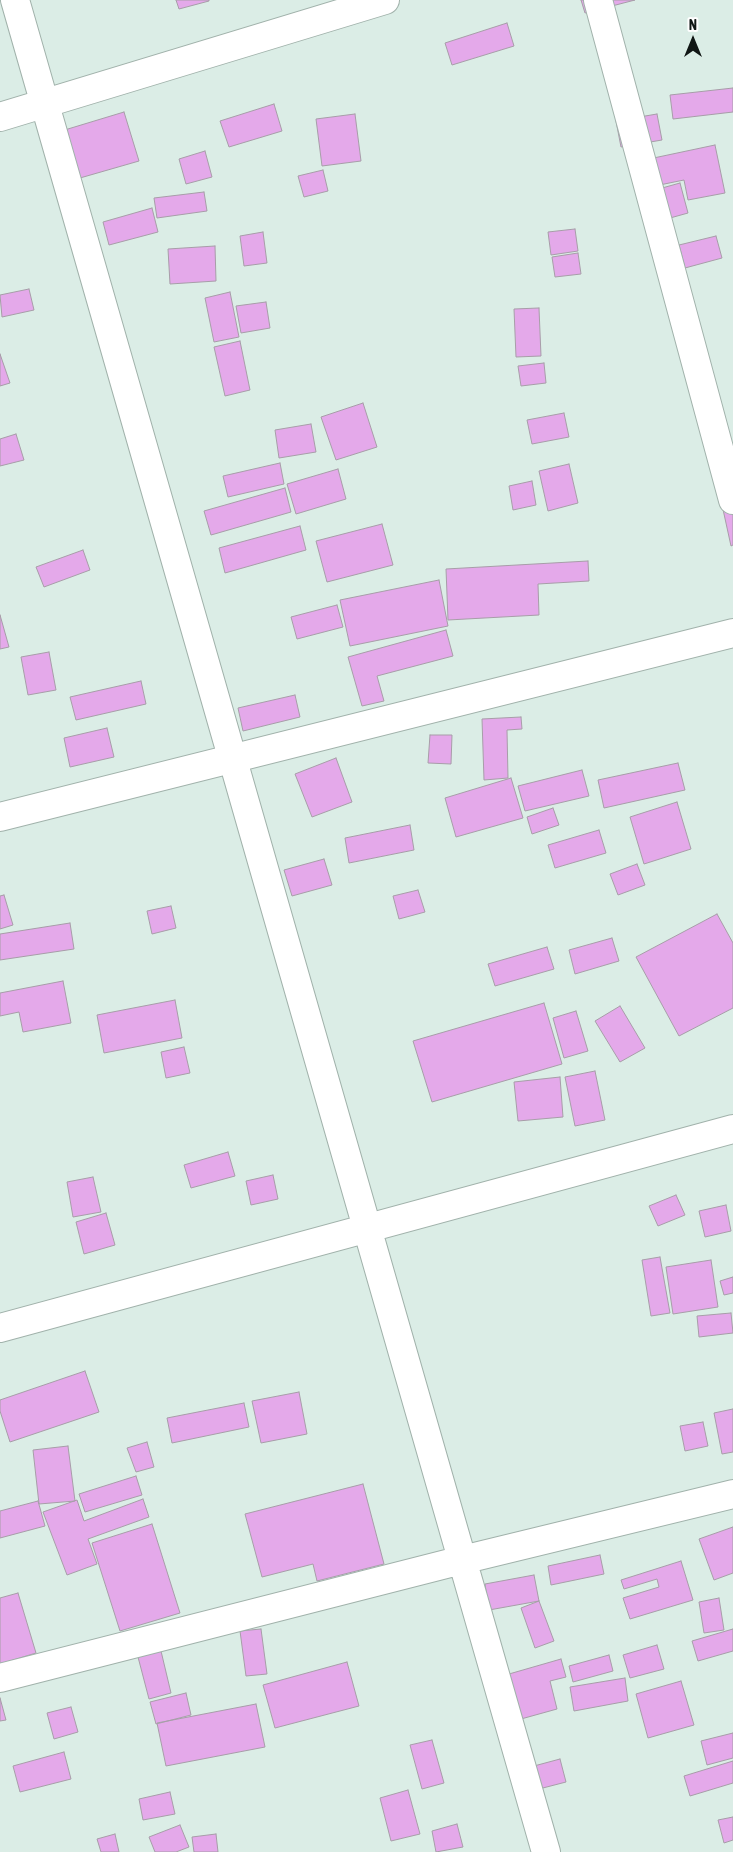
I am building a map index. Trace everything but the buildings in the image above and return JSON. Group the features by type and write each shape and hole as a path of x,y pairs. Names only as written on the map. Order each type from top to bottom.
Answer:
{"street":[{"path":"15,0 546,1852"},
{"path":"0,117 385,0"},
{"path":"598,0 733,500"},
{"path":"0,817 733,633"},
{"path":"0,1328 366,1227 733,1129"},
{"path":"0,1678 462,1560 733,1494"}]}
